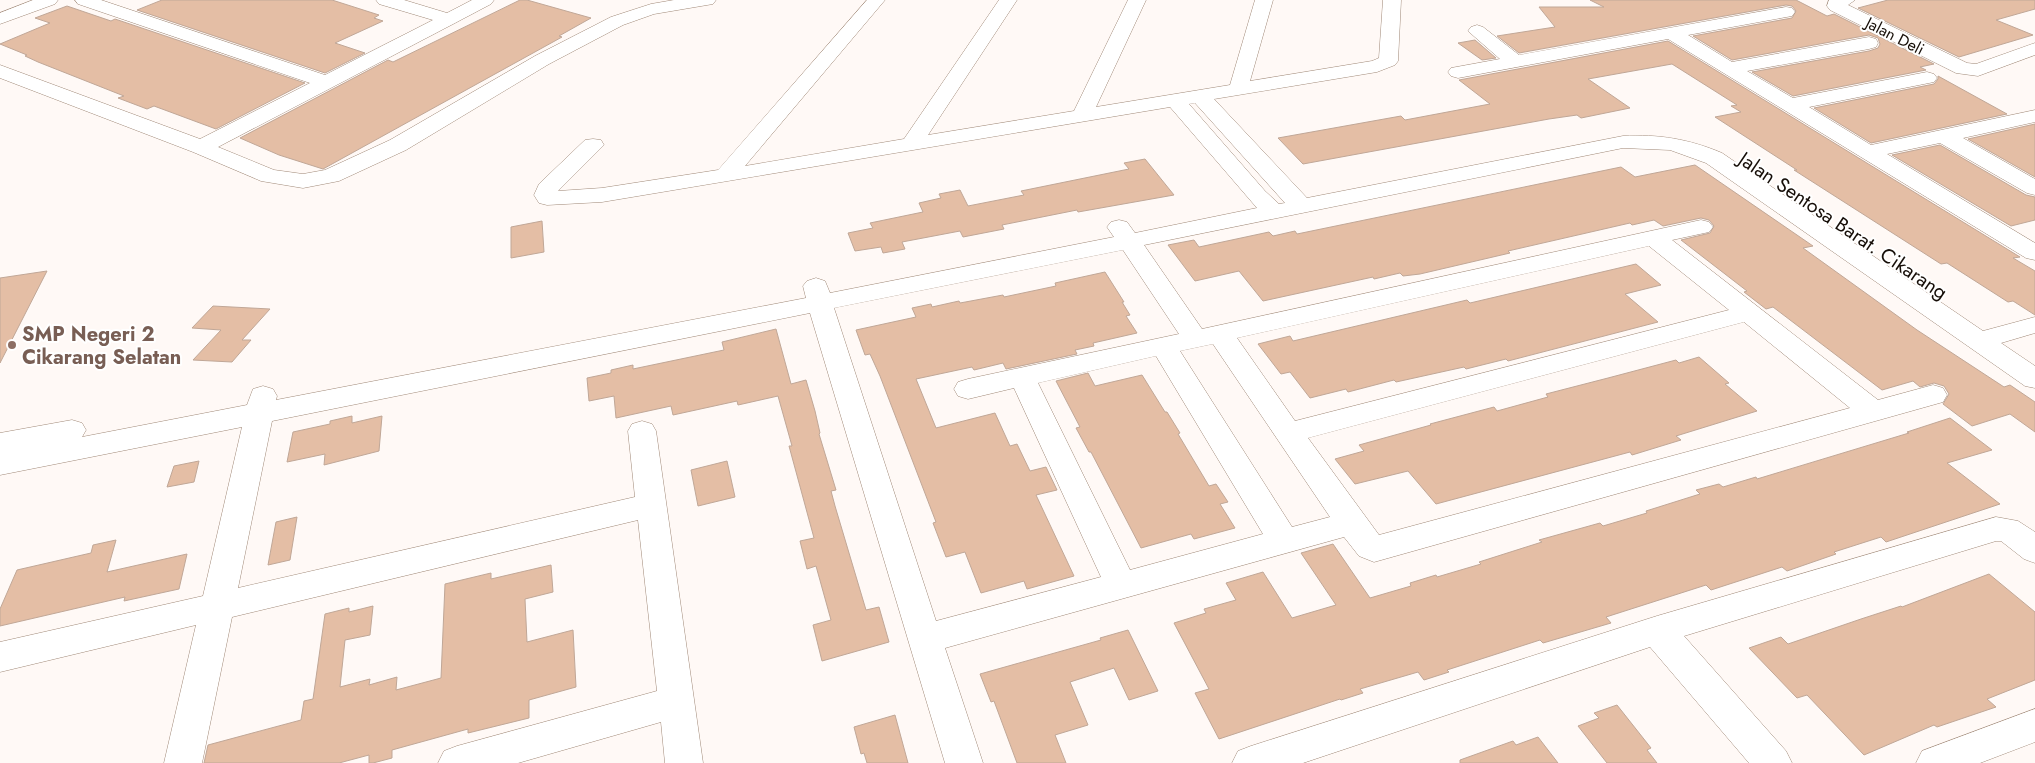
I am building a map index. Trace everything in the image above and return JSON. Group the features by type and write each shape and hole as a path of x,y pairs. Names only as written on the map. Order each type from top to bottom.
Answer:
{"street":[{"path":"0,9 24,0"},
{"path":"0,19 49,0"},
{"path":"84,0 326,82"},
{"path":"387,0 449,19"},
{"path":"201,147 485,0"},
{"path":"0,71 201,147 269,176 303,182 330,176 398,145 542,60 617,21 651,9 707,0"},
{"path":"725,176 876,0"},
{"path":"910,145 1008,0"},
{"path":"1082,116 1137,0"},
{"path":"1238,90 1264,0"},
{"path":"593,145 546,188 545,195 547,198 602,194 725,176 1376,66 1388,61 1392,0"},
{"name":"Jalan Deli","path":"1846,0 1836,3 1836,6 1957,67 1968,70 1978,70 2035,49"},
{"path":"1458,72 1786,12"},
{"path":"1477,31 1515,61"},
{"path":"1671,33 1869,152 2025,238 2035,253"},
{"path":"1730,68 1869,42"},
{"path":"1790,105 1926,78"},
{"path":"1200,96 1294,198"},
{"path":"1175,100 1265,204"},
{"path":"1869,152 2035,116"},
{"path":"2010,120 2035,134"},
{"name":"Jalan Sentosa Barat. Cikarang","path":"262,402 818,294 1294,198 1623,142 1647,133 1684,145 1714,158 1991,337 2035,356"},
{"path":"1942,135 2035,188"},
{"path":"968,389 1701,227"},
{"path":"1123,233 1288,433 1350,523 1370,547 1379,549 1933,395"},
{"path":"1653,237 1872,412"},
{"path":"818,294 964,763"},
{"path":"1288,433 1748,313"},
{"path":"1991,337 2035,324"},
{"name":"Jalan Sentosa Barat. Cikarang","path":"1991,337 2035,379"},
{"path":"1163,346 1284,541"},
{"path":"1022,377 1121,585"},
{"path":"0,444 262,402"},
{"path":"0,464 262,402"},
{"path":"183,763 262,402"},
{"path":"642,430 684,763"},
{"path":"0,657 651,505"},
{"path":"924,639 1350,523"},
{"path":"1251,763 1657,630 1996,529 2010,530 2035,550"},
{"path":"1657,630 1773,763"},
{"path":"457,763 676,702"},
{"path":"1935,763 2035,725"}],"building":[{"path":"162,0 332,0 379,15 374,18 383,21 335,43 365,53 325,73 137,10"},
{"path":"520,0 527,0 591,18 559,36 562,37 323,169 279,155 240,138 388,60 393,62"},
{"path":"1590,0 1796,0 1827,16 1834,14 1934,64 1920,67 1926,70 1793,96 1752,72 1869,51 1878,48 1880,44 1878,38 1869,35 1732,60 1693,36 1792,18 1796,11 1792,6 1786,5 1519,53 1497,36 1555,27 1539,7 1604,7"},
{"path":"1888,0 2035,0 2035,9 1996,20 2033,35 1959,57 1858,8"},
{"path":"67,6 111,21 115,19 305,83 216,129 154,106 147,109 118,98 124,96 38,62 25,56 27,55 0,44 50,23 35,18"},
{"path":"1475,40 1496,58 1482,60 1458,43"},
{"path":"1668,41 2020,257 2013,258 2035,271 2035,315 2013,301 2008,302 1947,263 1941,264 1715,117 1741,112 1731,106 1737,105 1672,64 1588,79 1630,108 1581,118 1577,115 1549,119 1303,164 1278,138 1401,116 1405,120 1490,104 1459,80"},
{"path":"1938,76 2007,114 1871,143 1814,108 1934,84"},
{"path":"2035,124 2035,177 1968,139"},
{"path":"1940,145 2026,195 2035,197 2035,220 2011,226 1892,155"},
{"path":"1145,159 1174,195 1078,212 1077,210 1002,225 1004,229 963,237 960,231 902,242 905,249 883,253 881,247 855,251 848,233 873,228 870,223 923,212 919,203 941,198 939,194 960,190 968,206 1024,195 1021,191 1129,169 1124,163"},
{"path":"1695,165 1813,246 1803,248 1917,330 2004,387 2010,385 2035,402 2035,432 2010,414 1972,426 1943,404 1949,394 1944,386 1934,383 1920,387 1913,381 1882,390 1773,307 1766,309 1744,292 1747,291 1681,240 1710,233 1714,226 1709,220 1701,218 1663,226 1654,220 1632,225 1630,223 1508,251 1510,253 1420,274 1403,276 1400,273 1374,279 1373,277 1263,301 1239,271 1195,281 1168,245 1194,240 1199,247 1269,232 1273,236 1295,231 1297,234 1621,167 1635,177"},
{"path":"542,221 544,252 511,258 511,227"},
{"path":"1636,264 1661,285 1625,294 1658,322 1508,361 1506,359 1466,369 1464,367 1396,382 1394,380 1348,392 1346,389 1310,398 1290,372 1281,374 1258,344 1290,336 1293,341 1467,300 1470,303"},
{"path":"47,271 0,363 0,278"},
{"path":"1105,272 1124,302 1122,302 1130,315 1126,316 1137,333 1093,343 1094,346 1075,350 1077,354 1006,369 1003,363 974,370 972,367 916,379 936,428 995,413 1010,446 1017,444 1030,471 1046,467 1057,490 1036,495 1074,576 1027,589 1024,581 981,593 965,552 946,557 933,523 936,522 880,376 870,354 865,355 856,330 916,317 912,308 931,304 932,307 959,301 960,303 1003,295 1004,297 1056,286 1055,283"},
{"path":"213,306 270,309 242,340 251,340 232,362 193,360 221,330 192,328"},
{"path":"776,329 791,384 806,380 819,434 836,490 831,491 866,610 879,607 889,642 822,661 813,625 831,620 816,566 807,569 800,541 814,538 789,446 792,446 778,396 738,405 737,401 673,415 671,406 616,418 614,396 589,401 587,378 611,373 611,370 633,365 633,369 724,350 722,342"},
{"path":"1699,357 1729,383 1725,384 1757,411 1676,436 1681,440 1632,455 1630,452 1436,504 1408,471 1355,484 1335,459 1364,451 1359,445 1430,424 1494,407 1497,411 1548,397 1546,394 1676,360 1679,363"},
{"path":"1088,373 1095,386 1142,375 1180,433 1178,434 1209,486 1216,484 1228,502 1220,504 1235,528 1194,539 1191,534 1141,548 1091,452 1089,452 1076,428 1080,427 1056,381"},
{"path":"352,416 352,423 382,416 379,451 324,465 325,454 287,462 293,432 330,424 330,421"},
{"path":"1950,418 1992,450 1947,463 2000,504 1886,542 1881,537 1834,552 1836,554 1787,571 1782,567 1711,590 1706,585 1606,617 1611,623 1543,643 1540,640 1447,670 1449,672 1424,680 1418,672 1360,689 1363,693 1219,739 1195,693 1209,689 1174,623 1206,613 1204,609 1236,600 1226,583 1263,572 1292,618 1336,605 1301,553 1333,544 1370,598 1411,586 1410,583 1436,575 1437,577 1481,564 1479,562 1542,542 1539,540 1600,523 1603,526 1647,513 1646,511 1700,494 1696,490 1719,484 1723,487 1756,477 1757,479 1909,433 1907,432"},
{"path":"199,461 194,482 167,487 174,466"},
{"path":"727,461 735,497 698,506 691,470"},
{"path":"297,517 290,560 268,565 276,522"},
{"path":"116,540 107,572 187,554 179,589 124,601 125,597 0,626 0,609 17,570 91,553 93,545"},
{"path":"551,565 553,592 525,599 527,642 573,630 576,687 529,700 529,718 468,733 468,729 392,750 392,758 373,763 369,763 369,755 339,763 204,763 208,745 301,720 304,701 313,699 325,614 349,608 349,612 373,606 370,635 345,640 340,687 370,679 369,685 397,677 396,690 441,678 445,584 491,573 491,579"},
{"path":"1989,574 2035,612 2035,680 1987,699 1996,707 1937,727 1934,725 1864,755 1807,695 1797,698 1749,648 1781,637 1788,644 1902,607"},
{"path":"1128,630 1158,691 1129,700 1114,668 1070,682 1088,725 1055,735 1066,763 1017,763 994,701 991,702 980,674 1101,640 1100,638"},
{"path":"1617,705 1651,748 1647,750 1657,763 1607,763 1578,726 1599,718 1594,713"},
{"path":"895,715 908,763 867,763 864,753 861,754 854,727"},
{"path":"1538,737 1558,763 1460,763 1460,760 1513,741 1516,745"}],"place":[{"name":"SMP Negeri 2 Cikarang Selatan","path":"12,345"}]}
